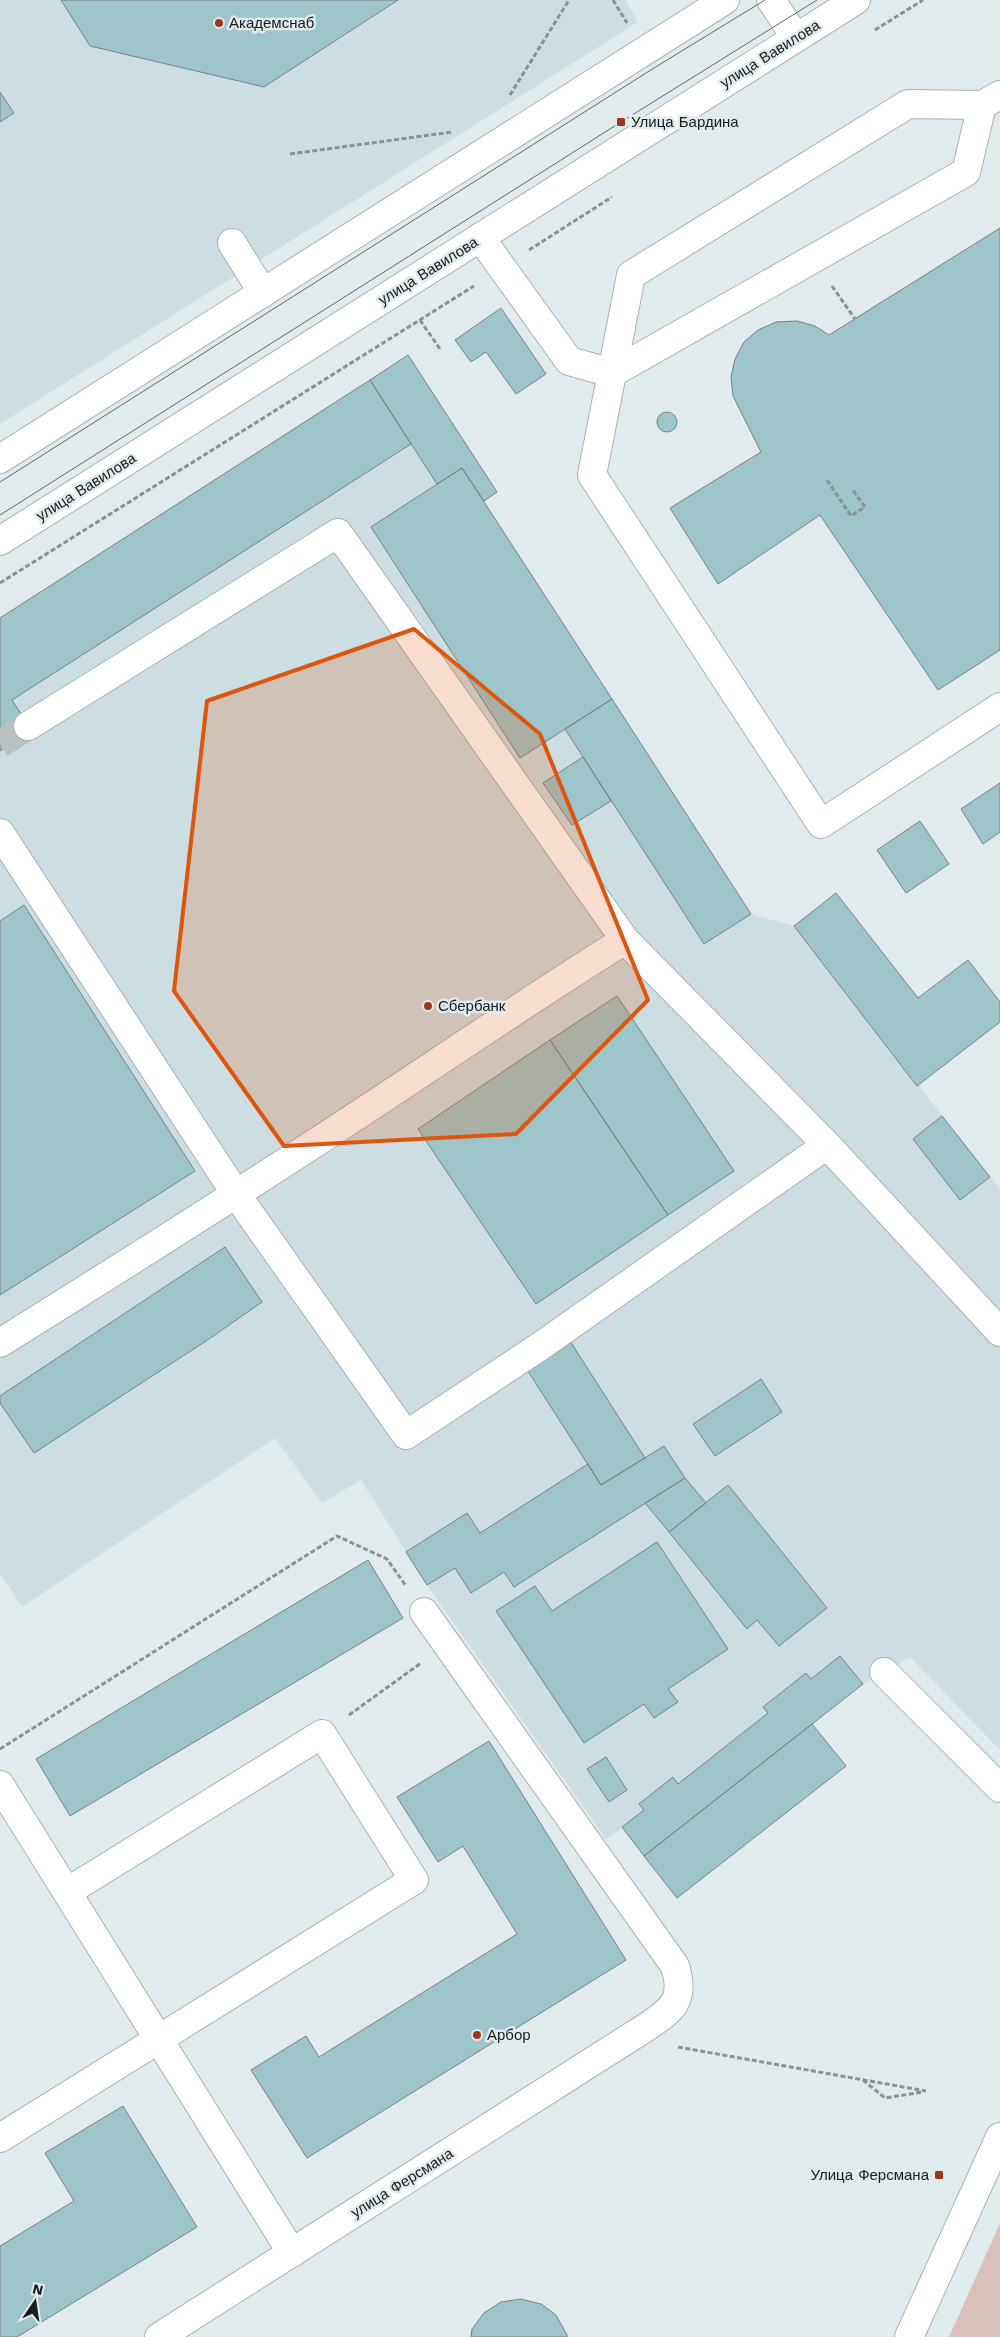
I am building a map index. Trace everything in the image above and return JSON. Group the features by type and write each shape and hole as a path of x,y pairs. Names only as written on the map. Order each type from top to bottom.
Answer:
{"main road":[{"path":"0,459 725,0"},
{"path":"771,0 796,38"},
{"name":"улица Вавилова","path":"0,541 856,0"},
{"path":"480,237 569,362 612,373 966,172 991,100 908,104 631,275 612,373 592,475 821,824 1000,707"},
{"path":"232,243 263,293"},
{"path":"28,726 338,533 625,940 827,1145 1000,1332"},
{"path":"0,833 236,1194 406,1435 542,1345 827,1145"},
{"path":"0,1343 236,1194 456,1051 534,997 625,940"},
{"name":"улица Ферсмана","path":"159,2337 669,2013 678,1999 680,1982 675,1966 424,1612"},
{"path":"884,1672 1000,1788"},
{"path":"0,2138 414,1880 322,1734 67,1892"},
{"path":"0,1785 292,2253"},
{"path":"909,2337 1000,2137"}],"path":[{"path":"506,101 569,0"},
{"path":"614,0 628,25"},
{"path":"870,33 923,0"},
{"path":"290,154 462,131"},
{"path":"0,584 503,268 619,192"},
{"path":"813,259 855,319"},
{"path":"420,320 440,349"},
{"path":"827,480 851,516 865,507 852,489"},
{"path":"0,1749 337,1536 387,1559 424,1612"},
{"path":"322,1734 447,1644"},
{"path":"676,2046 861,2079 917,2089 926,2091 885,2098 861,2079"}],"highlighted area":[{"path":"414,629 540,734 648,1000 516,1134 284,1146 174,991 207,701"}],"shaded area":[{"path":"0,0 625,0 638,22 0,424"},
{"name":"Сбербанк","path":"408,355 497,492 484,502 751,914 794,926 1000,1189 1000,1750 910,1657 863,1684 644,1856 622,1828 606,1839 427,1585 361,1480 322,1503 275,1438 22,1607 0,1573 0,618"},
{"path":"1000,2223 1000,2337 949,2337"}],"building":[{"name":"Академснаб","path":"61,0 398,0 264,87 90,46"},
{"path":"0,92 14,113 0,122"},
{"path":"1000,228 1000,650 938,690 820,515 718,584 670,508 761,452 733,396 731,377 735,359 744,342 758,330 776,322 797,321 815,326 829,335"},
{"path":"501,308 546,374 516,394 486,352 471,362 455,340"},
{"path":"408,355 497,492 484,501 462,468 437,484 370,380"},
{"path":"370,380 411,444 12,700 32,731 0,751 0,618"},
{"path":"667,412 674,415 677,422 674,429 667,432 660,429 657,422 660,415"},
{"path":"462,468 612,699 520,758 371,527"},
{"path":"612,699 751,914 704,944 565,729"},
{"path":"583,757 611,801 572,825 543,783"},
{"path":"1000,783 1000,832 983,844 961,809"},
{"path":"920,821 949,864 906,893 877,850"},
{"path":"836,893 918,998 968,960 1000,1002 1000,1022 917,1086 794,926"},
{"path":"24,905 195,1171 0,1295 0,921"},
{"path":"617,996 734,1171 668,1215 550,1040"},
{"path":"550,1040 668,1215 536,1304 418,1129"},
{"path":"942,1116 990,1177 960,1200 913,1139"},
{"path":"225,1247 262,1302 209,1339 34,1453 0,1403 0,1396"},
{"path":"568,1338 645,1458 601,1485 524,1365"},
{"path":"761,1379 782,1412 715,1456 693,1424"},
{"path":"664,1446 685,1478 514,1587 504,1572 471,1593 455,1568 427,1585 406,1552 467,1513 480,1533 588,1464 601,1485"},
{"path":"685,1478 706,1503 669,1532 645,1503"},
{"path":"728,1485 827,1608 779,1646 757,1620 747,1629 669,1532"},
{"path":"657,1542 728,1649 668,1689 678,1702 654,1718 644,1704 584,1743 496,1611 535,1586 552,1611"},
{"path":"368,1560 403,1618 70,1816 36,1759"},
{"path":"840,1656 863,1684 644,1856 622,1827 644,1810 639,1804 673,1777 678,1784 768,1713 763,1707 806,1673 811,1679"},
{"path":"812,1724 846,1766 677,1898 644,1856"},
{"path":"489,1741 626,1960 307,2158 251,2070 306,2036 319,2057 517,1934 463,1846 438,1862 397,1797"},
{"path":"606,1757 627,1790 609,1802 587,1769"},
{"path":"123,2106 197,2227 17,2337 0,2337 0,2246 74,2201 45,2153"},
{"path":"521,2299 541,2304 556,2315 568,2337 471,2337 472,2329 484,2313 501,2302"}],"tunnel":[{"path":"0,744 28,726"}],"tram line":[{"path":"0,482 654,68 765,0"},
{"path":"0,515 817,0"}],"place":[{"name":"Академснаб","path":"219,23"},
{"name":"Улица Бардина","path":"621,122"},
{"name":"Сбербанк","path":"428,1006"},
{"name":"Арбор","path":"477,2035"},
{"name":"Улица Ферсмана","path":"939,2175"}]}
